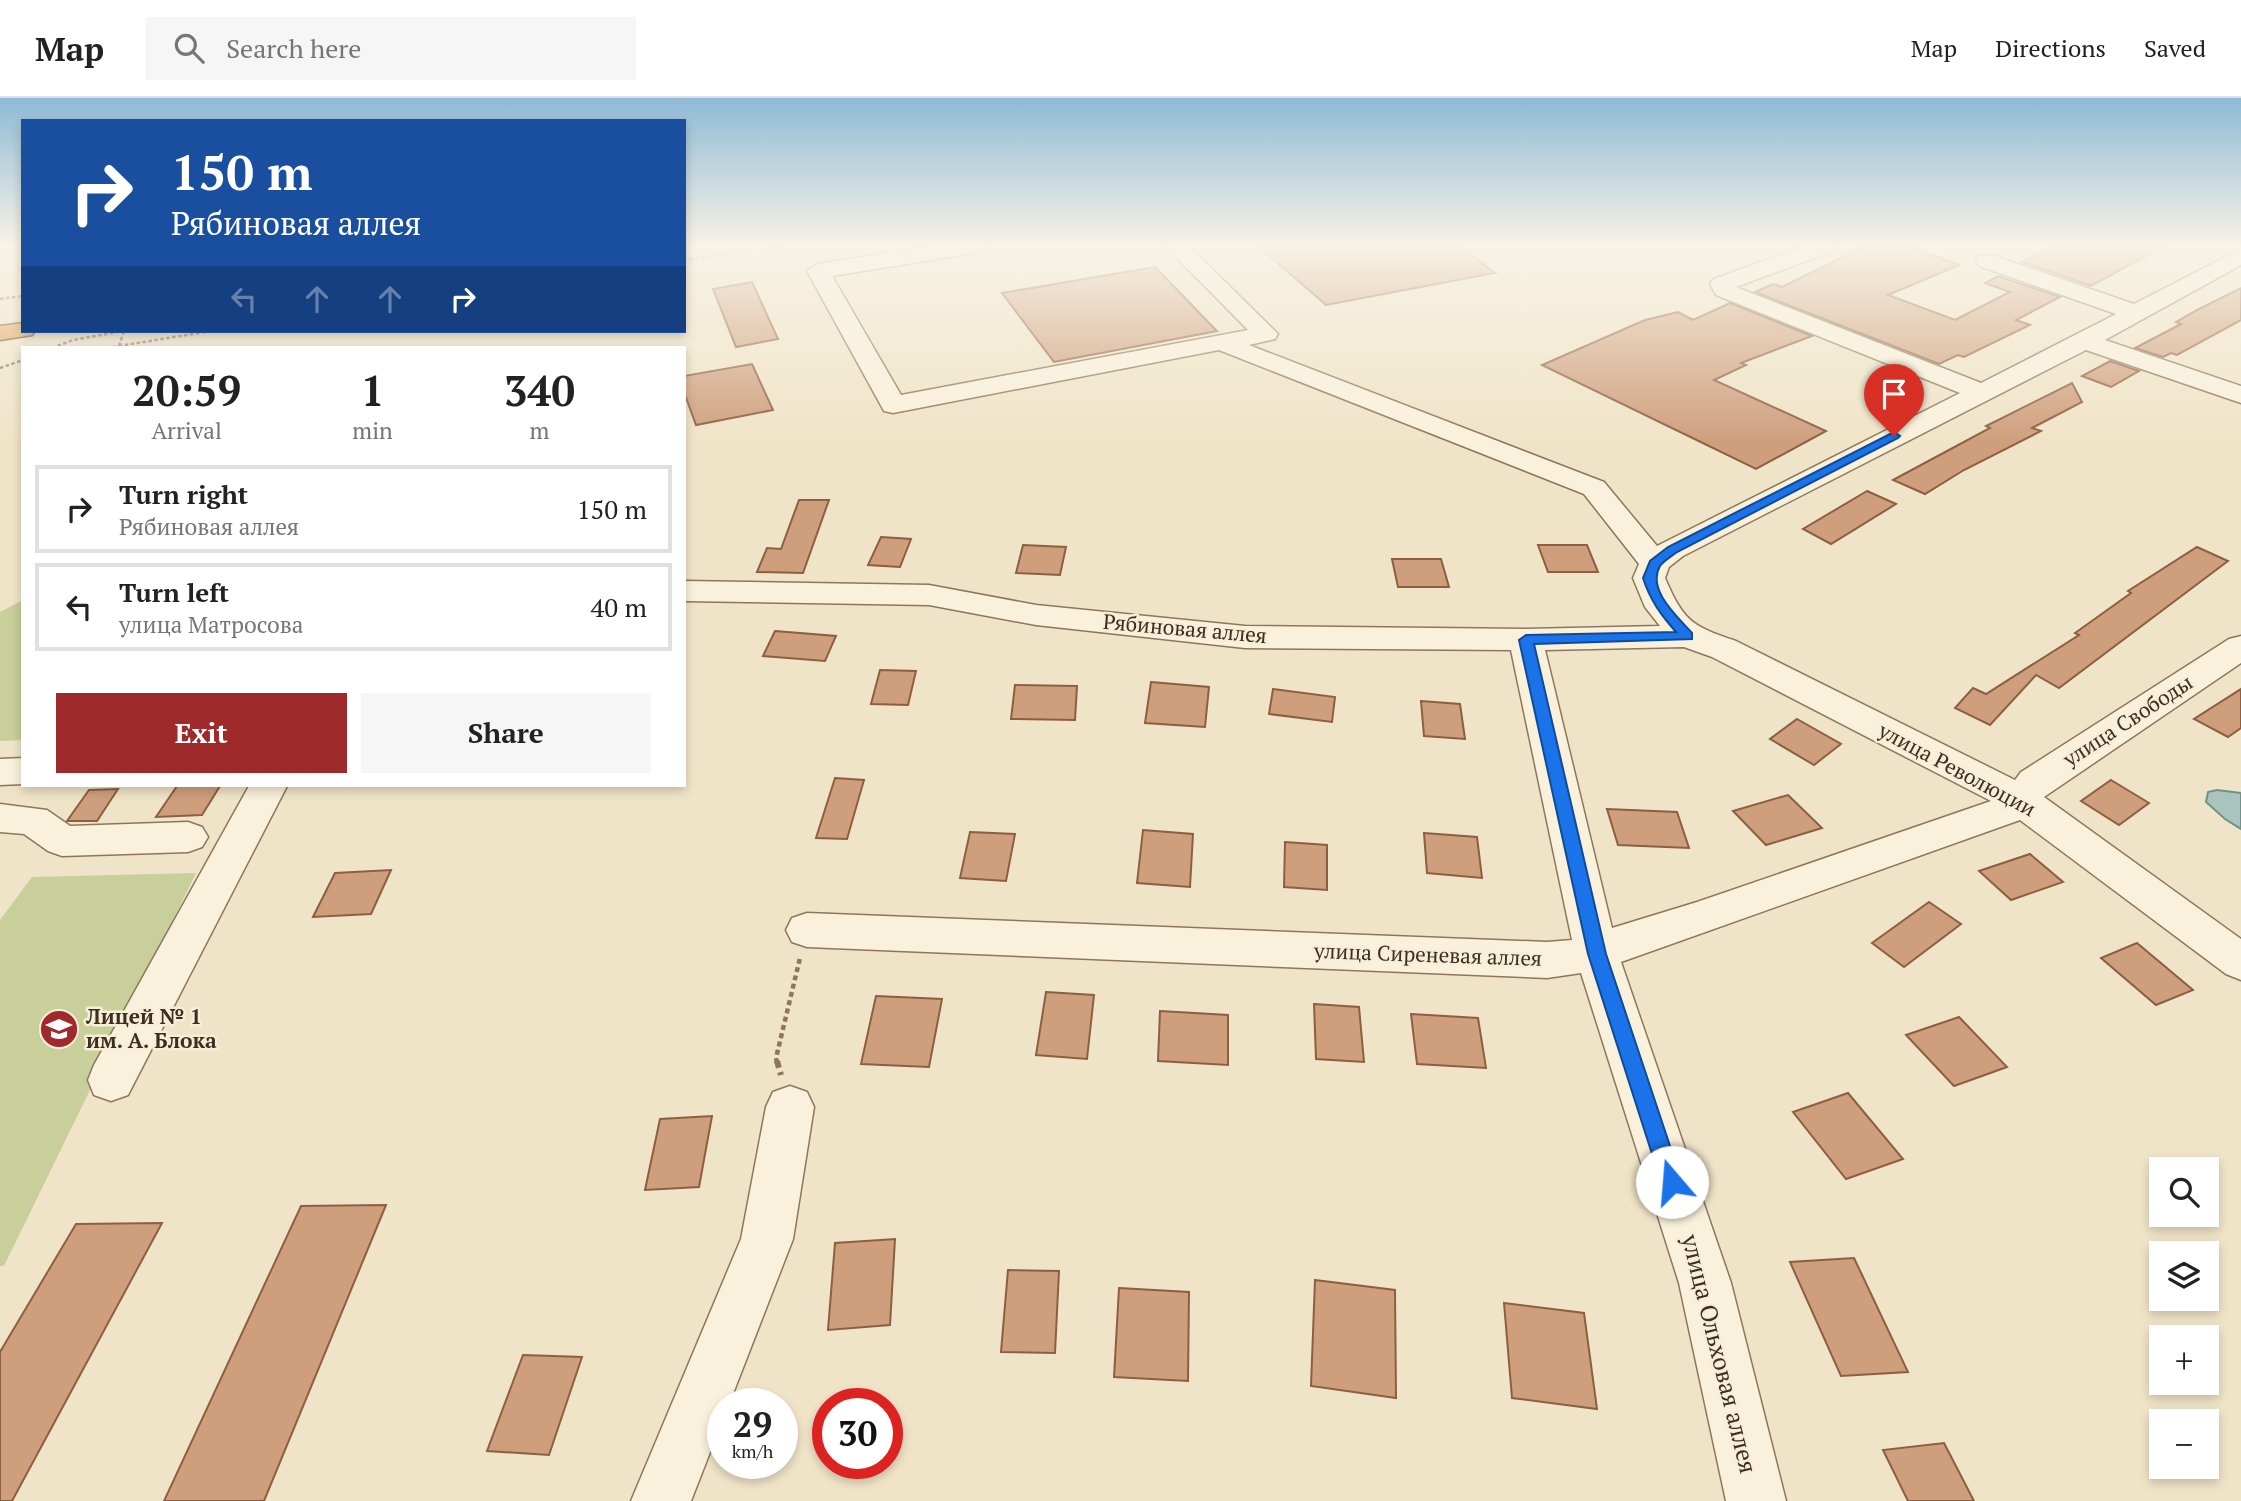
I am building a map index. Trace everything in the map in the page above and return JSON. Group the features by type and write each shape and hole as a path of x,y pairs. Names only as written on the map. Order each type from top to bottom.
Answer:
{"highway":[{"path":"0,321 21,318"},
{"path":"0,333 21,330"}],"street":[{"path":"840,310 893,405 1266,334 1242,310"},
{"path":"1775,310 1980,392"},
{"path":"2130,310 2137,313"},
{"path":"1687,636 1661,607 1649,578 1654,564 1672,549 2142,310"},
{"path":"2084,341 2241,395"},
{"path":"1220,342 1594,488 1610,506 1626,532 1654,564"},
{"name":"Рябиновая аллея","path":"686,591 929,596 1036,615 1245,637 1526,640 1687,636"},
{"name":"улица Революции","path":"1687,636 1724,649 2021,800 2241,962"},
{"name":"улица Ольховая аллея","path":"1526,640 1597,954 1705,1283 1756,1501"},
{"name":"улица Свободы","path":"2021,800 2034,782 2241,647"},
{"path":"0,772 21,771"},
{"path":"111,1080 267,787"},
{"name":"улица Сиреневая аллея","path":"807,930 1547,960 1597,954 1623,941 1714,913 2002,813 2021,800"},
{"path":"0,818 33,820 62,841 188,837"},
{"path":"661,1501 767,1240 790,1107"}],"path":[{"path":"57,346 73,340 112,333"},
{"path":"122,333 119,346 199,333"},
{"path":"0,368 21,361"},
{"path":"790,1107 776,1058 807,930"}],"green space":[{"path":"21,601 21,740 0,741 0,612"},
{"name":"Лицей № 1 им. А. Блока","path":"196,873 4,1266 0,1266 0,920 32,877"}],"water":[{"path":"2217,790 2241,793 2241,829 2206,802 2208,792"}],"building":[{"path":"722,310 765,310 778,339 736,347"},
{"path":"1015,310 1197,310 1217,331 1054,362"},
{"path":"1714,310 1749,310 1812,336 1741,363 1746,365 1714,380 1826,431 1756,469 1542,365 1645,320 1678,312 1693,320"},
{"path":"1802,310 1929,310 1955,320 1974,310 2034,310 2016,320 2030,325 1964,357 1958,355 1939,364"},
{"path":"2196,310 2241,310 2241,320 2177,355 2171,353 2163,357 2135,348 2181,324 2176,322"},
{"path":"2110,361 2139,371 2111,387 2082,376"},
{"path":"752,364 773,410 696,425 686,398 686,376"},
{"path":"2072,383 2082,402 2032,428 2041,431 1964,470 1925,494 1893,480 1990,428 1986,426"},
{"path":"1867,491 1896,504 1831,544 1803,529"},
{"path":"799,500 829,500 803,573 757,572 767,548 781,549"},
{"path":"881,537 911,539 900,567 868,565"},
{"path":"1023,545 1066,547 1060,575 1016,573"},
{"path":"1538,545 1587,545 1598,572 1548,572"},
{"path":"2197,547 2228,561 2059,688 2036,675 1990,725 1955,708 1973,688 1986,694 2079,635 2075,633 2131,593 2128,591"},
{"path":"1392,559 1441,559 1449,587 1398,587"},
{"path":"775,631 836,636 825,661 763,656"},
{"path":"880,670 916,671 908,705 871,704"},
{"path":"1151,682 1209,687 1205,727 1145,723"},
{"path":"1015,685 1077,686 1075,720 1011,719"},
{"path":"1273,689 1335,697 1332,722 1269,714"},
{"path":"2241,689 2241,728 2228,737 2194,719"},
{"path":"1421,701 1460,704 1465,739 1424,736"},
{"path":"1797,719 1841,744 1814,765 1770,739"},
{"path":"835,778 864,780 847,839 816,838"},
{"path":"2111,780 2149,803 2119,825 2081,801"},
{"path":"176,787 219,787 202,815 156,817"},
{"path":"118,789 97,821 67,821 89,790"},
{"path":"1788,795 1822,828 1766,845 1733,811"},
{"path":"1607,809 1677,812 1689,848 1618,845"},
{"path":"1143,830 1193,834 1190,887 1137,883"},
{"path":"970,832 1015,834 1006,881 960,878"},
{"path":"1424,833 1477,837 1482,878 1427,873"},
{"path":"1285,842 1327,845 1327,890 1284,887"},
{"path":"2030,854 2063,882 2011,900 1979,871"},
{"path":"391,870 371,914 313,917 335,873"},
{"path":"1929,902 1961,924 1904,967 1872,943"},
{"path":"2137,943 2193,990 2156,1005 2101,958"},
{"path":"1046,992 1094,995 1087,1059 1036,1055"},
{"path":"876,996 942,999 929,1067 861,1064"},
{"path":"1314,1004 1359,1007 1364,1062 1316,1059"},
{"path":"1160,1011 1228,1015 1228,1065 1158,1061"},
{"path":"1411,1014 1478,1018 1486,1068 1417,1064"},
{"path":"1959,1017 2007,1067 1954,1086 1906,1035"},
{"path":"1848,1093 1903,1159 1846,1179 1793,1112"},
{"path":"712,1116 699,1187 645,1190 660,1119"},
{"path":"386,1205 264,1501 164,1501 301,1206"},
{"path":"162,1223 12,1501 0,1501 0,1352 76,1224"},
{"path":"895,1239 890,1325 828,1330 835,1243"},
{"path":"1854,1258 1908,1372 1841,1376 1790,1262"},
{"path":"1008,1270 1059,1271 1055,1353 1001,1352"},
{"path":"1315,1280 1395,1290 1396,1398 1311,1386"},
{"path":"1119,1288 1189,1292 1188,1381 1114,1377"},
{"path":"1504,1303 1584,1313 1597,1409 1512,1398"},
{"path":"523,1355 582,1357 549,1455 487,1451"},
{"path":"1944,1443 1974,1501 1908,1501 1883,1450"}],"place":[{"name":"Лицей № 1 им. А. Блока","path":"59,1029"}],"route":[{"path":"1672,1182 1597,954 1526,640 1687,636 1661,607 1654,593 1649,578 1654,564 1672,549 1894,436"}]}
